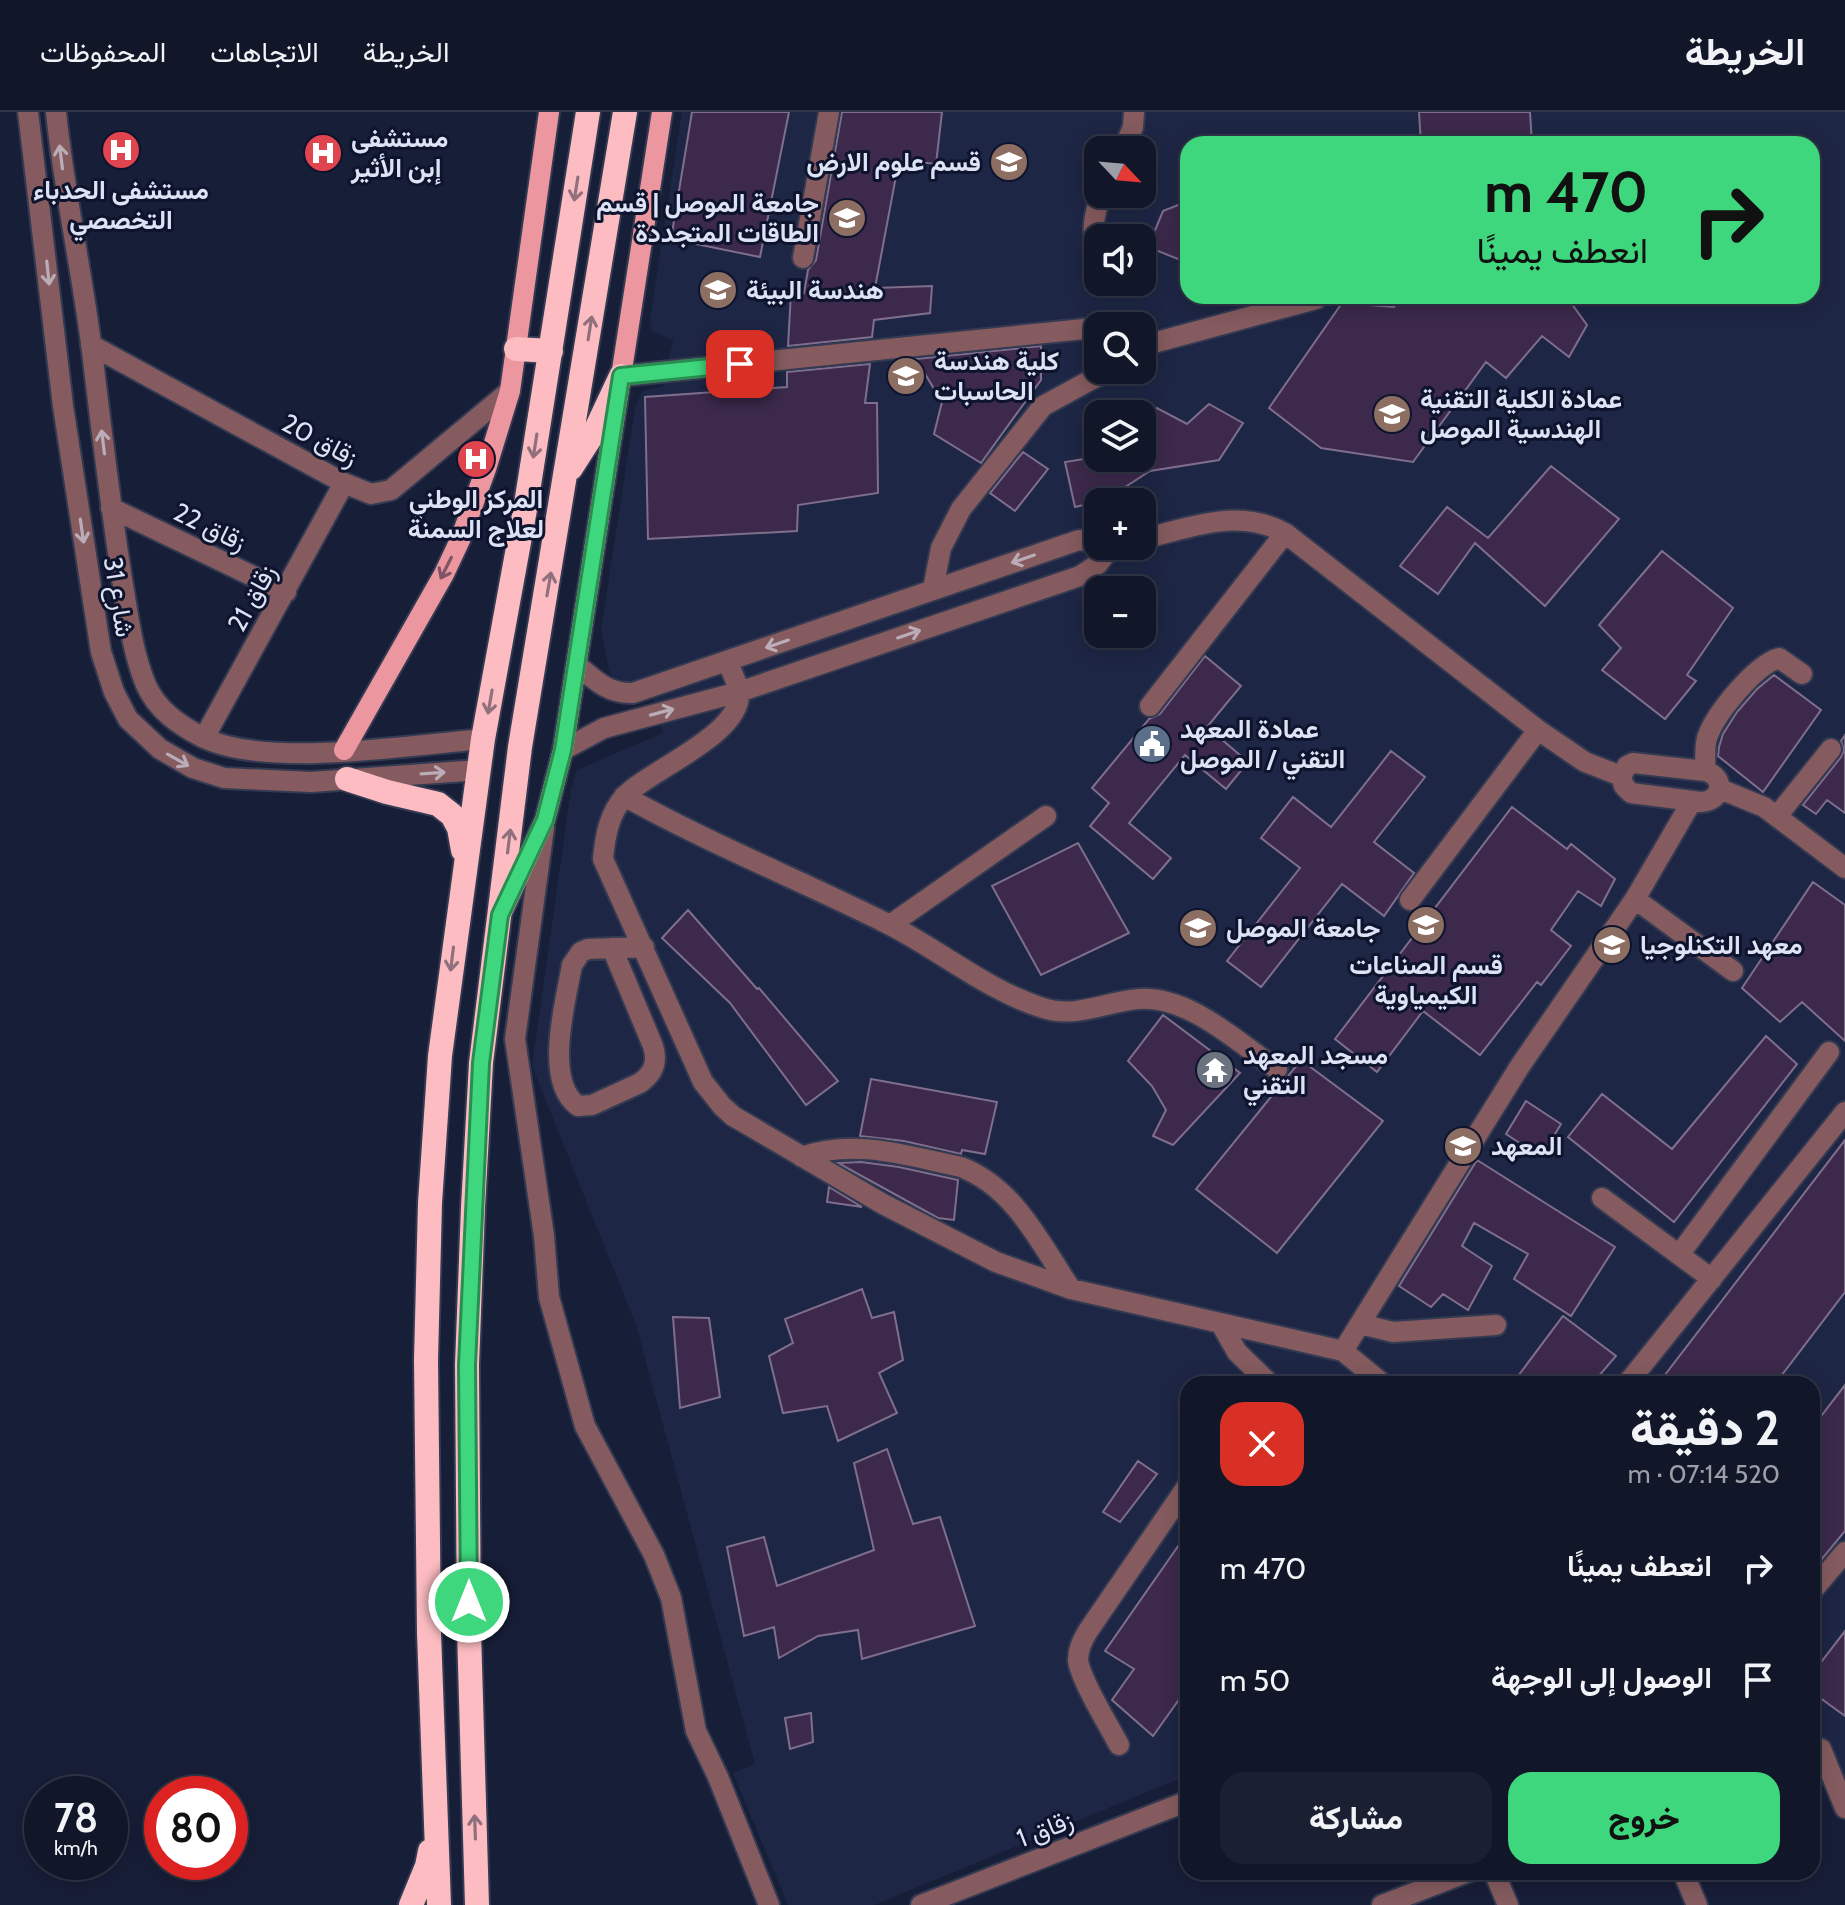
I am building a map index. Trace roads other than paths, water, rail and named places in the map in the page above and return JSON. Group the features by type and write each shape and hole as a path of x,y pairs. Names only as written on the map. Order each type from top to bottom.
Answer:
{"highway":[{"path":"439,1905 426,1497 430,1203 440,1056 483,739 551,351 588,112"},
{"path":"477,1905 469,1631 467,1365 481,1063 520,747 625,112"},
{"path":"516,349 551,351"},
{"path":"565,477 596,429 621,376"},
{"path":"347,779 438,804 452,815 459,828 465,860"},
{"path":"411,1905 427,1866 435,1792"}],"main road":[{"path":"344,750 460,540 478,493 510,391 549,112"},
{"path":"500,915 545,820 563,750 662,112"}],"street":[{"name":"شارع 31","path":"28,112 63,406 101,652 114,692 128,719 160,749 193,768 224,778 311,782 479,770"},
{"name":"شارع 31","path":"56,112 134,650 146,686 157,705 169,717 204,738 235,749 312,753 483,739"},
{"path":"803,258 829,112"},
{"path":"1129,136 1134,112"},
{"path":"1156,342 1297,304"},
{"path":"621,376 1084,329"},
{"name":"زقاق 20","path":"91,345 344,483 371,494 391,490 510,391"},
{"path":"933,589 941,548 961,509 1043,406 1084,384"},
{"name":"زقاق 21","path":"204,738 344,483"},
{"name":"زقاق 22","path":"111,508 286,592"},
{"path":"1156,536 1239,519 1271,525 1538,730 1585,762 1621,776"},
{"path":"1150,706 1285,533"},
{"path":"577,665 612,691 633,693 933,589 1084,541"},
{"path":"87,563 119,557"},
{"path":"563,750 590,734 618,724 739,692 1080,576 1101,560"},
{"path":"1705,771 1707,739 1722,709 1745,683 1772,660 1779,658 1802,674"},
{"path":"728,662 739,692 730,717 624,796 606,829 603,859 696,1068 712,1094 733,1116 802,1157 935,1232 996,1262 1071,1289 1343,1351 1373,1376"},
{"path":"612,691 618,724"},
{"path":"128,719 157,705"},
{"path":"1410,900 1538,730"},
{"path":"1778,815 1831,749"},
{"path":"311,782 312,753"},
{"path":"1639,763 1705,771 1713,773 1719,780 1717,797 1710,802 1631,793 1624,786 1621,776 1627,766 1639,763"},
{"path":"1720,789 1750,799 1778,815 1845,868"},
{"path":"624,796 714,844 890,925 1005,993 1046,1010 1093,1010 1137,999 1164,1000 1198,1015 1277,1069"},
{"path":"1343,1351 1520,1066 1670,844 1692,801"},
{"path":"890,925 1046,816"},
{"path":"545,820 515,1039 544,1236 549,1297 585,1426 654,1555 671,1598 696,1731 718,1777 769,1905"},
{"path":"1635,899 1733,971"},
{"path":"612,948 653,1046 656,1063 653,1071 640,1083 592,1105 578,1106 569,1095 558,1056 572,965 581,952 612,948 644,947"},
{"path":"1679,1255 1829,1052"},
{"path":"1633,1376 1845,1112"},
{"path":"802,1157 834,1148 861,1148 961,1167 975,1173 1002,1190 1012,1202 1071,1289"},
{"path":"1602,1198 1712,1279"},
{"path":"1221,1324 1237,1352 1262,1376"},
{"path":"1360,1324 1393,1332 1496,1325"},
{"path":"1119,1745 1078,1663 1079,1647 1180,1497"},
{"path":"1820,1582 1845,1552"},
{"path":"1821,1749 1845,1808"},
{"name":"زقاق 1","path":"921,1905 944,1901 1180,1804"},
{"path":"1382,1905 1447,1880"},
{"path":"1497,1880 1508,1905"},
{"path":"1686,1880 1697,1905"}],"place":[{"name":"مستشفى الحدباء التخصصي","path":"121,150"},
{"name":"مستشفى إبن الأثير","path":"323,153"},
{"name":"قسم علوم الارض","path":"1009,162"},
{"name":"جامعة الموصل | قسم الطاقات المتجددة","path":"847,218"},
{"name":"هندسة البيئة","path":"718,290"},
{"name":"كلية هندسة الحاسبات","path":"906,376"},
{"name":"عمادة الكلية التقنية الهندسية الموصل","path":"1392,414"},
{"name":"المركز الوطني لعلاج السمنة","path":"476,459"},
{"name":"عمادة المعهد التقني / الموصل","path":"1152,744"},
{"name":"قسم الصناعات الكيمياوية","path":"1426,925"},
{"name":"جامعة الموصل","path":"1198,928"},
{"name":"معهد التكنلوجيا","path":"1612,945"},
{"name":"مسجد المعهد التقني","path":"1215,1070"},
{"name":"المعهد","path":"1463,1146"}]}
